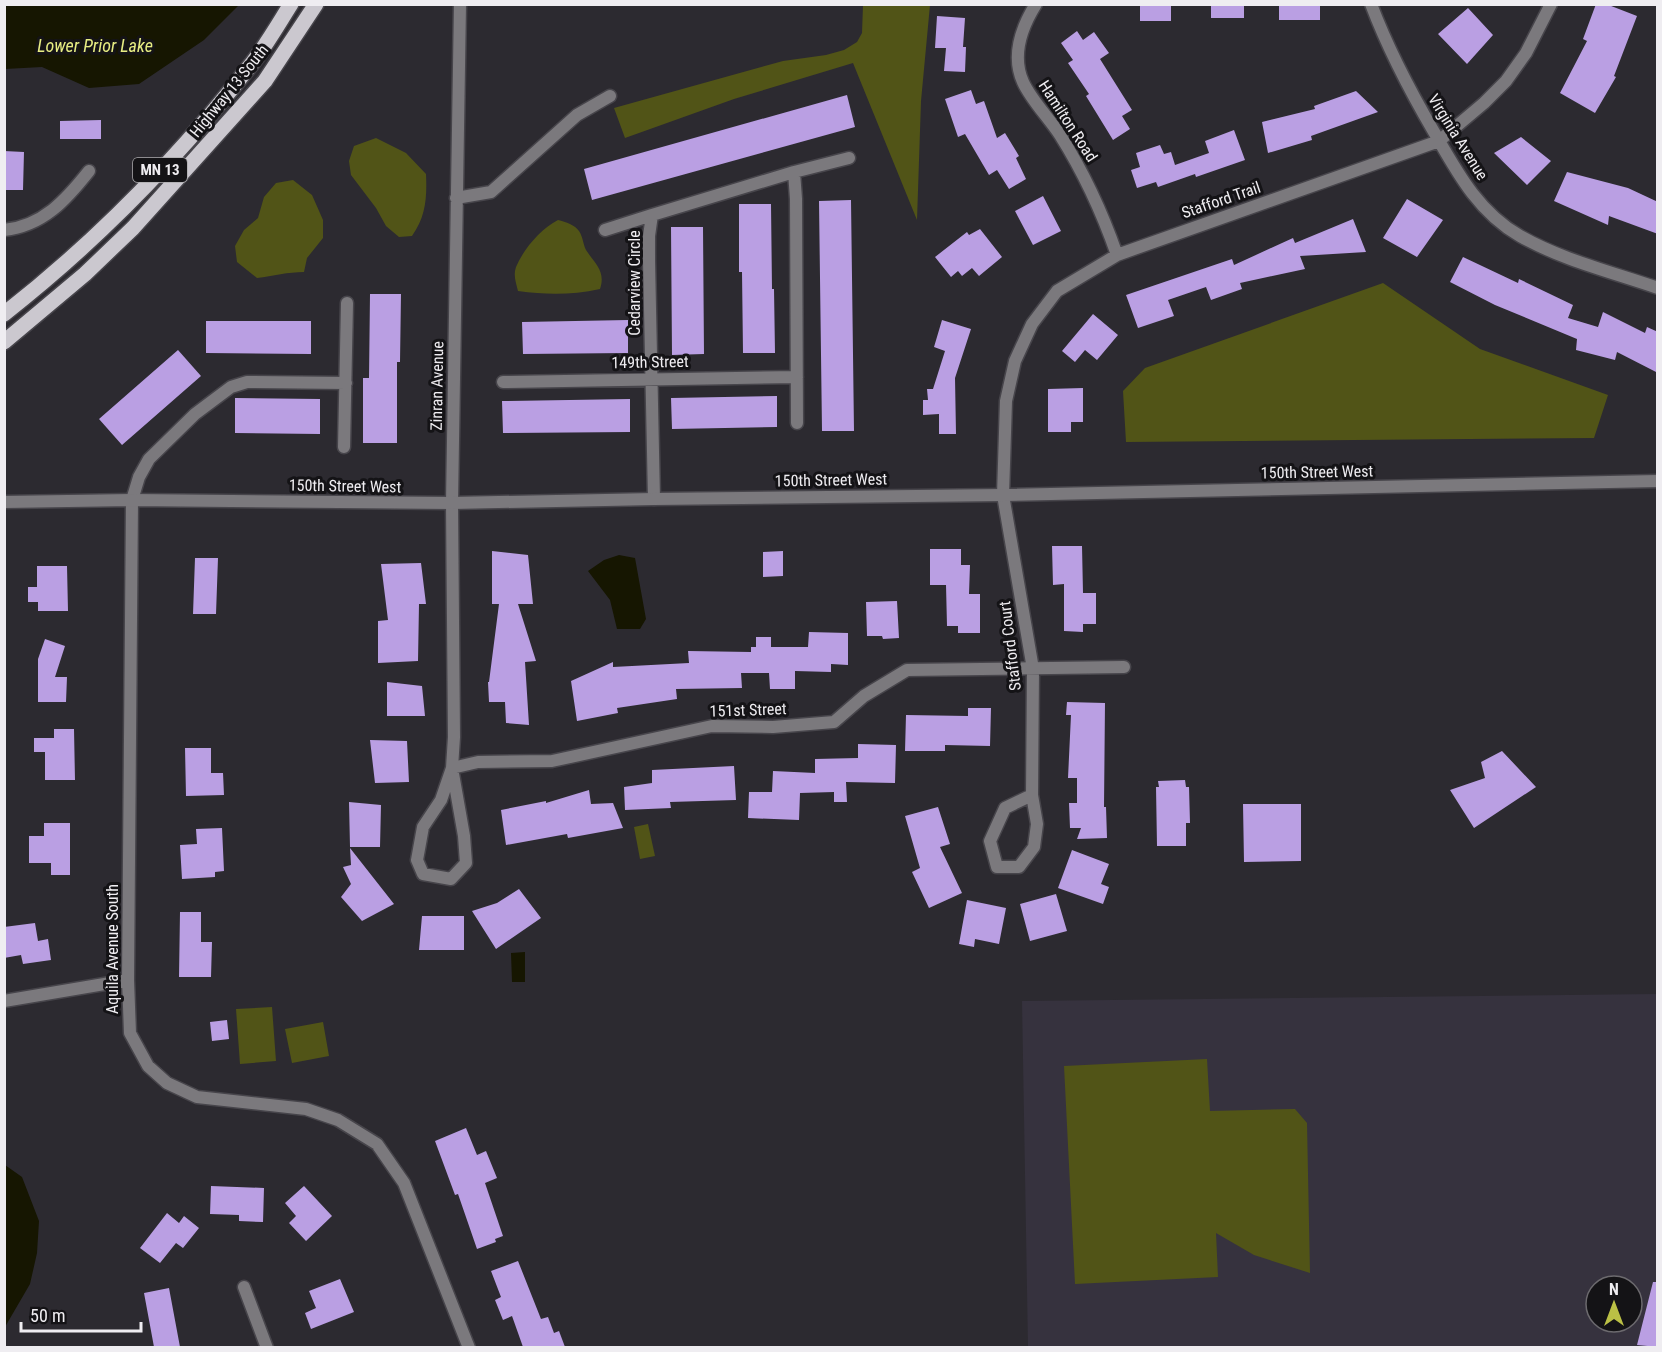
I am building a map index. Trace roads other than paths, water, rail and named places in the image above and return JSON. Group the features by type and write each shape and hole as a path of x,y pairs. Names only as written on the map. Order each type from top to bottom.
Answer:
{"main road":[{"name":"Highway 13 South","path":"4,314 41,285 131,202 255,60 291,4"},
{"name":"Highway 13 South","path":"4,342 85,274 141,220 265,81 316,4"}],"street":[{"name":"Zinran Avenue","path":"452,768 441,800 423,827 417,860 423,874 451,879 466,863 464,836 452,768 454,737 452,503 460,4"},
{"name":"Hamilton Road","path":"1036,4 1024,23 1018,44 1023,82 1080,168 1103,216 1117,255"},
{"name":"Virginia Avenue","path":"1371,4 1397,66 1454,168 1492,216 1546,249 1658,288"},
{"name":"Stafford Trail","path":"1003,495 1006,400 1014,361 1032,324 1057,291 1117,255 1439,141 1506,81 1526,53 1551,4"},
{"path":"456,198 491,192 577,115 610,96"},
{"name":"Cedarview Circle","path":"654,499 649,237 652,215 794,172 849,159"},
{"path":"4,230 34,224 57,208 89,171"},
{"path":"794,172 796,423"},
{"path":"605,230 652,215"},
{"path":"344,447 347,303"},
{"name":"149th Street","path":"503,382 796,377"},
{"name":"Aquila Avenue South","path":"346,383 247,382 231,387 195,414 149,459 139,477 132,500 128,980 130,1033 148,1066 167,1083 197,1097 306,1109 338,1120 377,1144 404,1183 469,1347"},
{"name":"150th Street West","path":"4,502 132,500 452,503 1003,495 1658,481"},
{"name":"Stafford Court","path":"1003,495 1033,669 1032,795 1037,824 1034,847 1020,867 997,867 990,841 1005,808 1032,795"},
{"name":"151st Street","path":"452,768 478,762 552,761 712,726 773,727 834,722 864,696 907,670 1124,668"},
{"path":"4,1001 128,980"},
{"path":"244,1287 267,1347"}],"water":[{"name":"Lower Prior Lake","path":"4,5 239,5 204,40 139,84 89,88 42,67 5,69"},
{"path":"619,555 635,558 646,619 640,629 617,629 610,600 588,571 604,560"},
{"path":"525,952 525,982 512,982 511,953"},
{"path":"5,1165 22,1177 39,1221 37,1253 30,1284 5,1327"}]}
